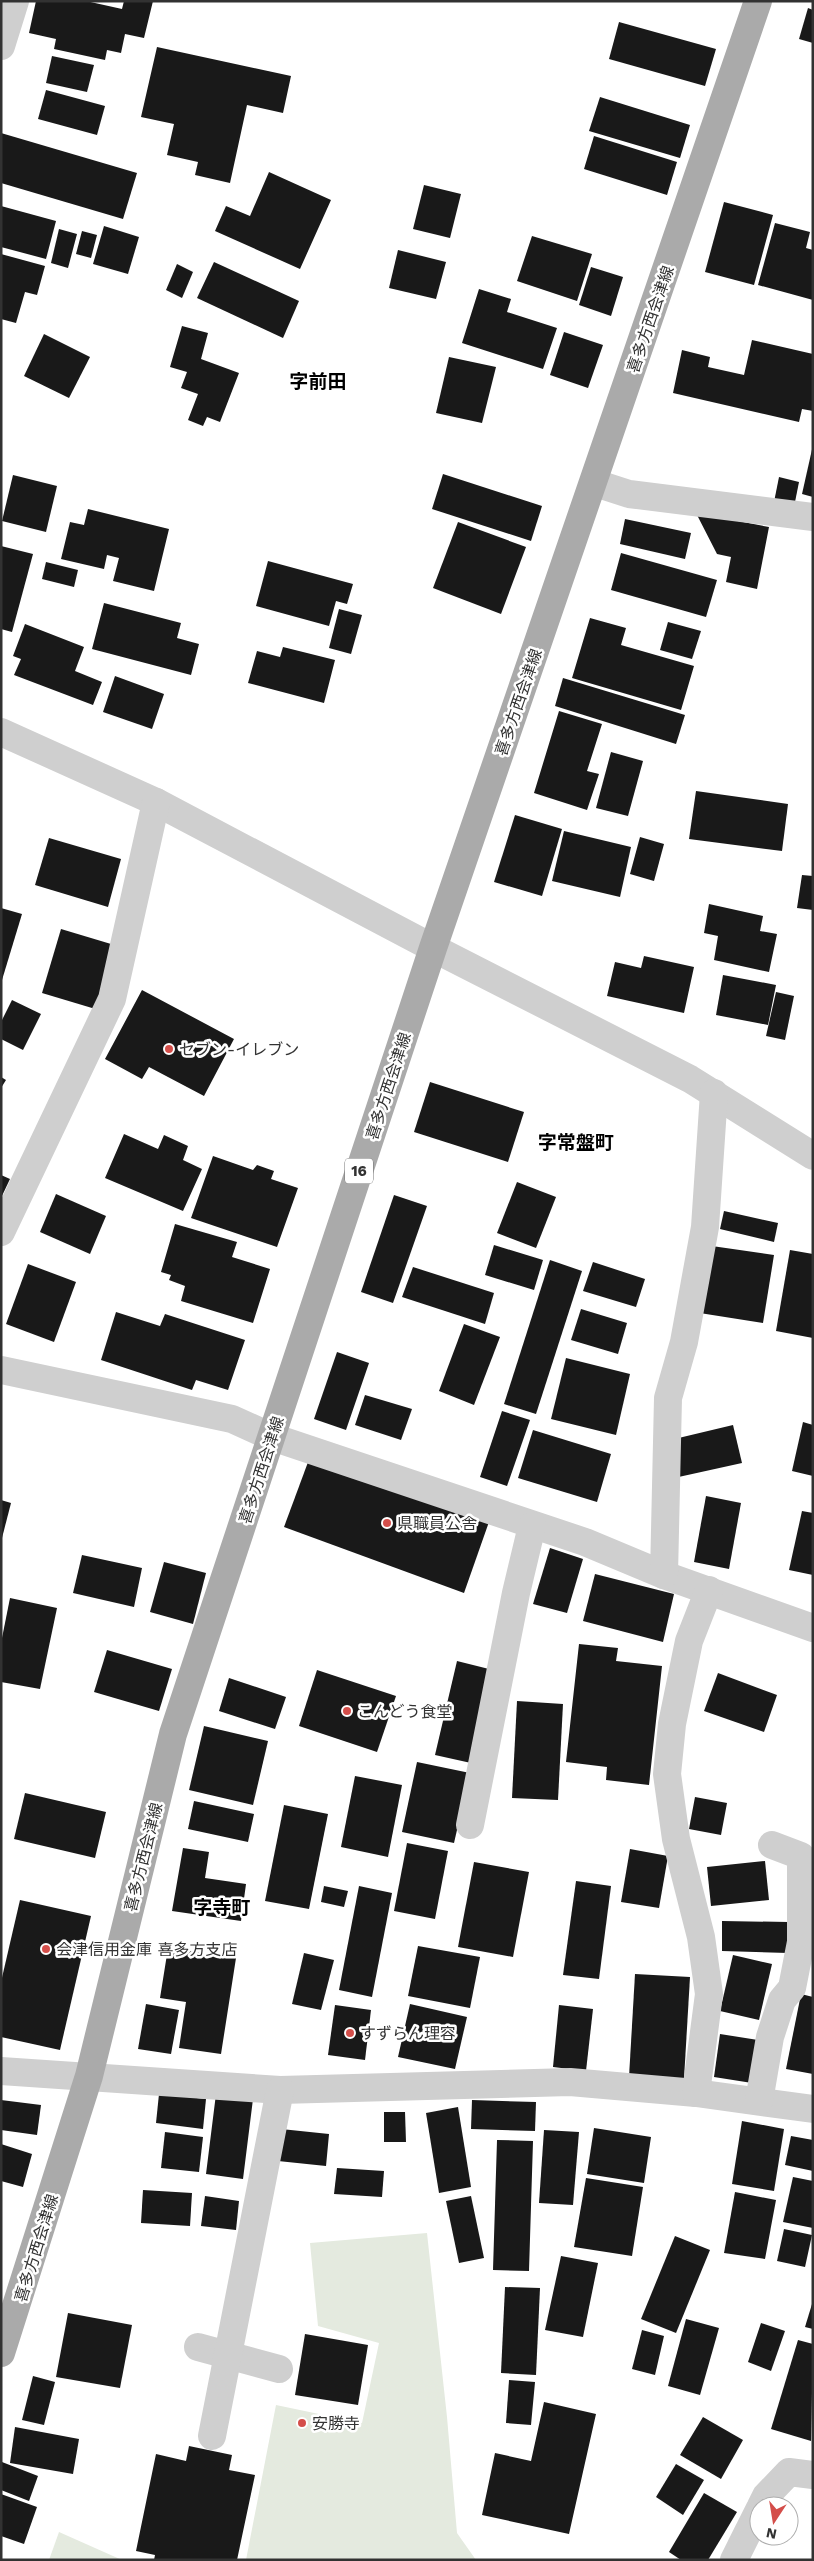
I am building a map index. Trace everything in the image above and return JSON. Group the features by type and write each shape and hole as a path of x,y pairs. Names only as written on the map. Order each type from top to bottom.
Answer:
{"main road":[{"name":"喜多方西会津線","path":"1,2353 89,2076 173,1734 433,948 595,483 758,1"}],"street":[{"path":"1,46 15,1"},
{"path":"595,483 629,494 813,517"},
{"path":"1,732 156,802 714,1093 813,1156"},
{"path":"1,1232 112,999 156,802"},
{"path":"664,1575 668,1398 684,1342 705,1227 714,1093"},
{"path":"1,1370 232,1419 272,1437 505,1514 532,1526 585,1542 664,1575 813,1628"},
{"path":"470,1825 516,1593 532,1526"},
{"path":"696,2093 710,1994 701,1936 676,1839 667,1774 672,1724 689,1641 709,1590"},
{"path":"759,2101 770,2037 782,2000 792,1988 801,1942 801,1856 772,1845"},
{"path":"1,2071 280,2090 570,2082 696,2093 813,2109"},
{"path":"212,2436 280,2090"},
{"path":"198,2348 279,2368"},
{"path":"766,2496 789,2472 813,2475"},
{"path":"734,2560 749,2530"}],"shaded area":[{"path":"427,2233 447,2417 457,2533 476,2560 246,2560 276,2405 362,2423 379,2343 318,2326 310,2243"},
{"path":"59,2532 122,2560 49,2560"}],"building":[{"path":"36,1 86,1 122,9 124,1 153,1 144,38 125,34 121,53 107,50 105,60 54,49 56,39 29,33"},
{"path":"808,8 813,10 813,43 799,39"},
{"path":"619,22 716,49 705,86 609,59"},
{"path":"157,47 291,76 283,113 247,105 230,183 195,175 198,162 167,155 174,124 141,117"},
{"path":"52,56 94,65 87,92 46,83"},
{"path":"46,90 105,106 97,135 38,119"},
{"path":"600,97 690,125 680,158 589,131"},
{"path":"1,133 137,173 123,219 1,183"},
{"path":"594,136 677,162 667,195 584,169"},
{"path":"269,172 331,200 300,269 215,231 226,206 250,216"},
{"path":"424,185 461,194 450,238 413,229"},
{"path":"724,202 773,215 754,285 705,272"},
{"path":"1,206 56,221 46,259 1,247"},
{"path":"775,223 810,232 806,248 813,250 813,300 758,285"},
{"path":"104,226 139,237 128,274 93,264"},
{"path":"59,229 77,234 68,268 51,263"},
{"path":"82,231 97,235 91,258 76,254"},
{"path":"532,236 592,254 577,301 517,281"},
{"path":"398,250 446,262 436,299 389,288"},
{"path":"1,254 45,266 37,295 25,292 16,323 1,319"},
{"path":"214,262 299,301 283,338 197,298"},
{"path":"177,264 193,272 182,298 166,290"},
{"path":"591,267 623,277 611,316 579,305"},
{"path":"479,289 511,299 507,312 557,328 543,369 462,343"},
{"path":"182,326 208,333 201,359 239,373 220,422 207,417 203,426 188,420 198,394 181,388 187,372 170,367"},
{"path":"564,332 603,345 588,388 550,375"},
{"path":"44,334 90,357 69,398 24,376"},
{"path":"752,340 813,354 813,411 802,409 799,422 673,393 682,350 710,357 708,367 744,375"},
{"path":"449,357 496,367 482,423 436,413"},
{"path":"813,445 813,497 802,494"},
{"path":"443,474 542,506 531,541 432,509"},
{"path":"13,475 57,486 46,532 2,521"},
{"path":"779,477 799,482 794,507 774,502"},
{"path":"88,509 169,529 154,591 113,581 119,558 107,555 104,569 61,559 70,522 84,525"},
{"path":"696,513 769,527 757,589 726,582 731,557 717,554"},
{"path":"625,519 691,533 685,559 620,544"},
{"path":"458,522 526,547 501,614 433,588"},
{"path":"1,546 33,554 12,632 1,629"},
{"path":"621,553 717,580 706,617 611,590"},
{"path":"268,561 353,584 347,604 336,601 329,626 256,606"},
{"path":"46,562 78,570 74,587 42,579"},
{"path":"104,603 181,623 177,638 199,644 191,675 92,649"},
{"path":"339,609 362,615 351,654 329,648"},
{"path":"590,618 626,628 621,645 694,666 681,710 572,678"},
{"path":"668,622 701,631 692,659 660,650"},
{"path":"25,624 84,647 75,671 102,682 93,705 14,675 21,659 13,656"},
{"path":"283,647 335,660 324,703 248,683 257,651 280,657"},
{"path":"115,676 164,694 152,729 103,712"},
{"path":"563,678 685,715 676,744 555,706"},
{"path":"559,711 602,724 587,771 599,774 587,810 534,793"},
{"path":"611,752 643,761 628,816 596,808"},
{"path":"696,791 788,804 782,851 689,839"},
{"path":"515,815 562,829 542,896 494,882"},
{"path":"564,831 631,847 620,897 552,881"},
{"path":"640,837 664,844 654,881 630,874"},
{"path":"49,838 121,859 108,907 35,885"},
{"path":"802,875 813,876 813,910 797,908"},
{"path":"709,904 763,916 760,931 777,934 769,972 714,960 718,936 704,933"},
{"path":"1,908 22,914 2,980 1,980"},
{"path":"61,929 121,947 102,1011 42,993"},
{"path":"644,956 694,967 684,1013 607,996 615,962 641,968"},
{"path":"723,975 776,985 768,1025 716,1015"},
{"name":"セブン-イレブン","path":"142,990 234,1039 204,1096 149,1067 142,1079 105,1059"},
{"path":"776,992 794,996 785,1040 766,1036"},
{"path":"12,1000 41,1014 23,1050 1,1039 1,1022"},
{"path":"1,1077 6,1080 1,1088"},
{"path":"430,1082 524,1112 508,1162 414,1132"},
{"path":"124,1134 158,1149 164,1135 188,1146 183,1160 202,1169 183,1211 105,1178"},
{"path":"213,1156 253,1170 257,1165 274,1171 271,1179 298,1188 277,1247 191,1218"},
{"path":"1,1175 10,1179 1,1198"},
{"path":"517,1182 556,1197 536,1248 497,1233"},
{"path":"56,1194 106,1216 90,1254 40,1232"},
{"path":"394,1195 427,1206 393,1303 361,1292"},
{"path":"724,1211 778,1223 774,1242 720,1229"},
{"path":"175,1224 237,1242 232,1257 270,1269 253,1323 181,1301 185,1286 169,1280 171,1275 161,1272"},
{"path":"698,1244 774,1255 763,1323 687,1311"},
{"path":"494,1245 543,1260 534,1290 485,1275"},
{"path":"790,1250 813,1254 813,1338 776,1331"},
{"path":"550,1260 582,1271 536,1414 504,1404"},
{"path":"593,1262 645,1279 636,1307 583,1291"},
{"path":"28,1264 76,1282 54,1342 6,1324"},
{"path":"413,1267 494,1293 485,1324 402,1297"},
{"path":"581,1309 627,1323 618,1354 571,1340"},
{"path":"116,1312 160,1326 165,1314 245,1340 228,1390 196,1380 192,1390 101,1360"},
{"path":"464,1324 500,1337 474,1405 439,1391"},
{"path":"337,1352 369,1363 346,1430 314,1419"},
{"path":"566,1358 630,1374 616,1435 551,1419"},
{"path":"365,1395 412,1409 401,1440 355,1425"},
{"path":"502,1411 530,1420 507,1486 480,1477"},
{"path":"803,1422 813,1425 813,1476 792,1471"},
{"path":"733,1425 742,1463 674,1478 666,1441"},
{"path":"533,1430 611,1454 597,1502 518,1478"},
{"name":"県職員公舎","path":"311,1454 490,1519 464,1593 284,1527"},
{"path":"706,1496 741,1503 729,1569 694,1562"},
{"path":"1,1500 11,1503 2,1538 1,1538"},
{"path":"802,1511 813,1513 813,1575 789,1570"},
{"path":"550,1548 583,1559 567,1613 533,1604"},
{"path":"82,1555 142,1568 134,1607 73,1593"},
{"path":"164,1562 206,1573 193,1624 150,1612"},
{"path":"595,1574 674,1594 663,1642 583,1621"},
{"path":"10,1598 57,1608 40,1689 1,1682 1,1643"},
{"path":"579,1644 618,1648 616,1661 662,1666 649,1785 606,1780 607,1767 566,1762"},
{"path":"107,1650 172,1669 159,1711 94,1692"},
{"path":"457,1661 493,1670 471,1763 435,1755"},
{"name":"こんどう食堂","path":"317,1670 396,1696 377,1752 299,1726"},
{"path":"718,1673 777,1695 764,1732 704,1711"},
{"path":"229,1678 286,1697 275,1729 219,1711"},
{"path":"517,1701 563,1704 558,1800 512,1798"},
{"path":"204,1726 268,1741 253,1805 189,1790"},
{"path":"417,1762 470,1773 454,1843 402,1832"},
{"path":"355,1776 402,1785 388,1857 341,1847"},
{"path":"25,1793 106,1812 95,1858 14,1839"},
{"path":"695,1797 727,1803 721,1835 689,1829"},
{"path":"194,1801 254,1814 248,1842 188,1829"},
{"path":"284,1805 328,1814 309,1909 265,1901"},
{"path":"407,1843 448,1851 435,1919 394,1911"},
{"path":"183,1848 209,1852 205,1878 246,1884 241,1921 172,1911"},
{"path":"630,1849 668,1856 659,1908 621,1902"},
{"path":"765,1861 769,1900 711,1906 707,1867"},
{"path":"474,1862 529,1872 513,1957 458,1947"},
{"path":"576,1881 611,1886 599,1979 563,1975"},
{"path":"324,1886 348,1891 344,1907 321,1902"},
{"path":"359,1886 392,1893 372,1997 339,1990"},
{"name":"会津信用金庫 喜多方支店","path":"20,1900 91,1916 60,2050 1,2037 1,1982"},
{"path":"722,1921 788,1922 788,1953 722,1951"},
{"path":"418,1946 480,1957 470,2008 408,1996"},
{"path":"168,1948 236,1958 221,2054 179,2048 186,2002 160,1998"},
{"path":"304,1953 334,1960 321,2010 292,2004"},
{"path":"733,1955 772,1964 759,2020 720,2011"},
{"path":"635,1974 690,1977 684,2079 629,2077"},
{"path":"801,1994 813,1997 813,2074 786,2069"},
{"path":"146,2004 179,2010 171,2054 138,2049"},
{"path":"410,2004 467,2017 455,2069 398,2057"},
{"name":"すずらん理容","path":"335,2005 371,2010 365,2060 328,2055"},
{"path":"559,2005 593,2009 586,2071 553,2067"},
{"path":"720,2034 758,2040 752,2083 714,2077"},
{"path":"159,2094 206,2099 203,2129 156,2123"},
{"path":"216,2094 253,2099 243,2179 206,2174"},
{"path":"1,2100 41,2105 37,2135 1,2130"},
{"path":"472,2100 536,2102 535,2131 471,2129"},
{"path":"458,2107 471,2187 439,2193 426,2113"},
{"path":"384,2112 405,2112 406,2142 384,2142"},
{"path":"742,2121 784,2129 774,2191 732,2184"},
{"path":"594,2128 651,2137 644,2183 587,2174"},
{"path":"281,2129 329,2134 326,2166 278,2161"},
{"path":"544,2130 579,2132 573,2205 539,2203"},
{"path":"165,2132 203,2137 199,2172 161,2168"},
{"path":"791,2136 813,2140 813,2171 785,2165"},
{"path":"497,2140 533,2141 529,2271 493,2270"},
{"path":"1,2144 32,2154 23,2187 1,2181"},
{"path":"337,2168 384,2171 382,2197 334,2194"},
{"path":"793,2177 813,2181 813,2228 783,2222"},
{"path":"586,2178 643,2187 632,2256 574,2247"},
{"path":"143,2190 192,2193 190,2226 141,2223"},
{"path":"735,2192 776,2200 765,2259 724,2253"},
{"path":"205,2196 239,2201 236,2230 201,2226"},
{"path":"471,2196 484,2258 459,2263 446,2201"},
{"path":"784,2229 812,2235 805,2267 777,2261"},
{"path":"675,2236 710,2250 676,2333 641,2319"},
{"path":"561,2256 598,2263 583,2337 545,2330"},
{"path":"505,2287 540,2288 536,2375 501,2373"},
{"path":"813,2304 813,2329 805,2327"},
{"path":"68,2313 132,2325 120,2388 56,2377"},
{"path":"686,2319 719,2328 700,2395 668,2386"},
{"path":"761,2323 785,2331 771,2371 748,2362"},
{"path":"642,2330 664,2336 655,2375 632,2369"},
{"path":"305,2334 368,2345 358,2405 295,2395"},
{"path":"798,2340 813,2344 811,2441 771,2429"},
{"path":"33,2376 55,2382 44,2425 22,2420"},
{"path":"509,2380 535,2382 531,2425 506,2423"},
{"path":"544,2402 596,2414 569,2534 482,2515 495,2453 531,2461"},
{"path":"703,2417 743,2440 721,2479 680,2455"},
{"path":"15,2427 79,2439 73,2474 10,2463"},
{"path":"189,2446 232,2455 229,2470 255,2475 237,2560 154,2560 155,2555 136,2551 156,2454 186,2461"},
{"path":"2,2462 38,2476 29,2501 1,2490"},
{"path":"676,2464 704,2480 683,2515 656,2497"},
{"path":"704,2493 737,2512 708,2560 681,2560 669,2552"},
{"path":"1,2494 37,2507 24,2544 1,2536"}],"place":[{"name":"セブン-イレブン","path":"169,1049"},
{"name":"県職員公舎","path":"387,1523"},
{"name":"こんどう食堂","path":"347,1711"},
{"name":"会津信用金庫 喜多方支店","path":"46,1949"},
{"name":"すずらん理容","path":"350,2033"},
{"name":"安勝寺","path":"302,2423"}],"district":[{"name":"字前田","path":"318,381"},
{"name":"字常盤町","path":"576,1142"},
{"name":"字寺町","path":"222,1907"}]}
